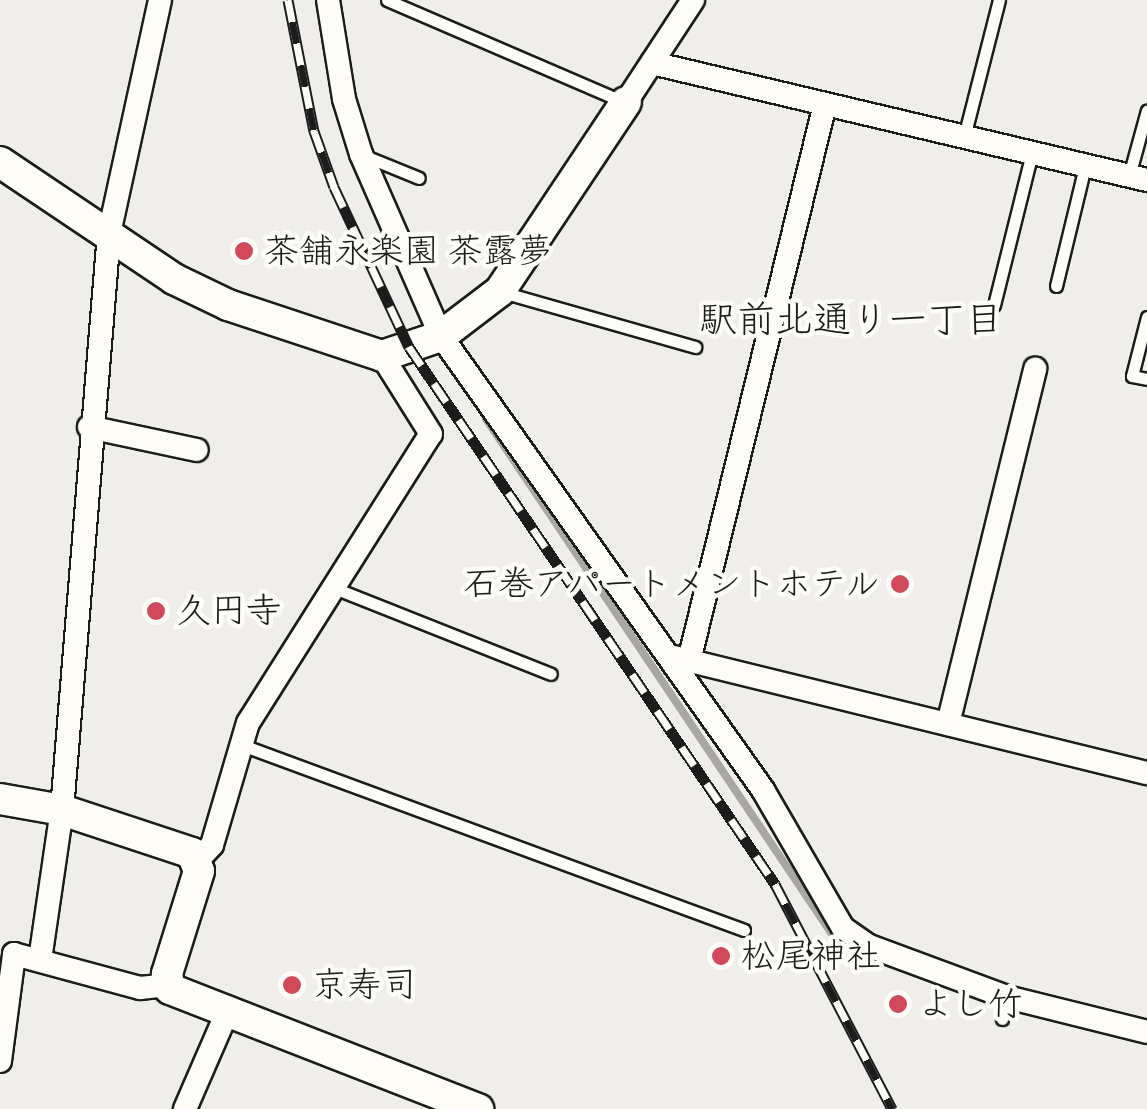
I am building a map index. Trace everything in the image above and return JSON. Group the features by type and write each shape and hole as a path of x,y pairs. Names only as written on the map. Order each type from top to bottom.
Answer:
{"street":[{"path":"40,960 62,810 89,427 109,234 160,0"},
{"path":"328,0 344,99 360,154 441,336 677,658 763,790 844,928 869,946 1005,1008 1147,1032"},
{"path":"0,162 174,279 228,306 382,356 441,336 500,292 692,0"},
{"path":"652,63 1138,178"},
{"path":"677,658 825,104"},
{"path":"168,986 197,861 212,844 238,744 431,434 382,356"},
{"path":"948,724 1035,369"},
{"path":"89,427 197,450"},
{"path":"677,658 1147,773"},
{"path":"0,800 62,810 183,848 197,861"},
{"path":"0,1060 14,954 140,988 168,986 478,1109"},
{"path":"185,1109 229,1008"}],"lane":[{"path":"387,0 626,102"},
{"path":"964,137 999,0"},
{"path":"1138,178 1147,110"},
{"path":"994,305 1032,153"},
{"path":"360,154 419,178"},
{"path":"1056,286 1085,166"},
{"path":"500,292 695,347"},
{"path":"1147,316 1132,376 1147,379"},
{"path":"334,588 550,674"},
{"path":"238,744 744,930"}],"waterway":[{"path":"486,419 842,949"}],"railway":[{"path":"288,0 314,131 334,187 409,347 775,884 892,1109"}],"place":[{"name":"茶舗永楽園 茶露夢","path":"244,251"},
{"name":"石巻アパートメントホテル","path":"900,584"},
{"name":"久円寺","path":"156,611"},
{"name":"松尾神社","path":"721,956"},
{"name":"京寿司","path":"292,985"},
{"name":"よし竹","path":"898,1004"}],"district":[{"name":"駅前北通り一丁目","path":"851,320"}]}
